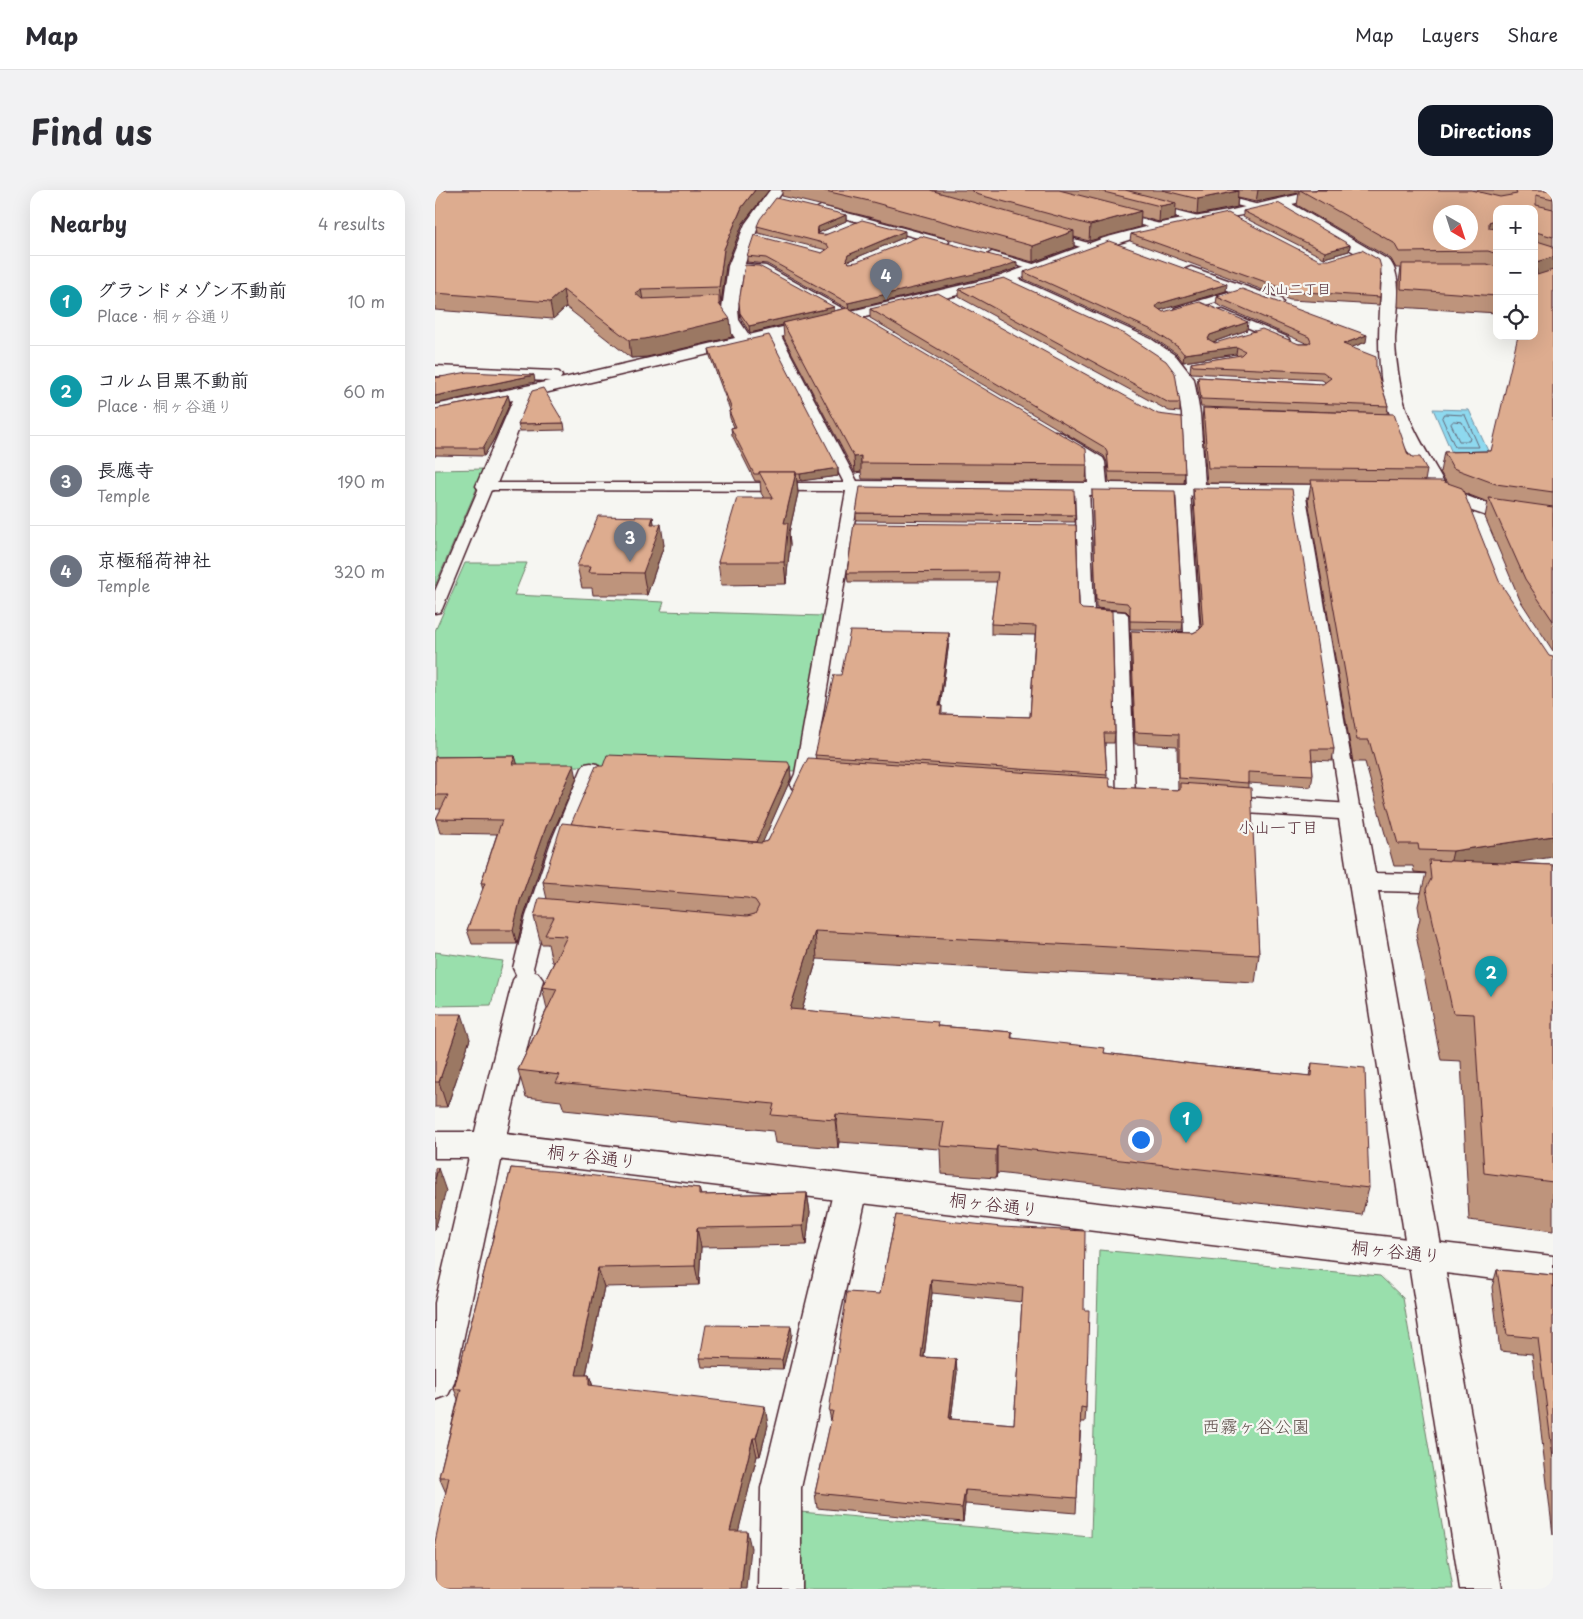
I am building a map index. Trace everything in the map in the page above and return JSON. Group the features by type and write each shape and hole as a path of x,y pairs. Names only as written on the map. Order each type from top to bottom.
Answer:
{"street":[{"path":"435,410 525,392 1006,279 1109,241 1161,227 1261,208 1335,190"},
{"path":"745,340 725,309 736,266 753,236 752,224 776,196"},
{"path":"1279,203 1385,264 1390,275 1387,342 1392,392 1403,422 1440,492"},
{"path":"1109,241 1135,251"},
{"path":"1180,268 1288,307"},
{"path":"1390,275 1409,275"},
{"path":"1006,279 1145,343 1187,373 1185,417 1190,489"},
{"path":"940,295 957,305"},
{"path":"851,316 873,329"},
{"path":"1369,336 1387,342"},
{"path":"435,371 585,377"},
{"path":"486,486 525,392"},
{"path":"1185,417 1210,415"},
{"path":"1383,421 1403,422"},
{"path":"1045,431 1096,462 1090,488"},
{"path":"853,487 1364,492"},
{"path":"1411,492 1440,492 1468,505 1487,510 1553,520"},
{"path":"1468,505 1479,532"},
{"path":"1195,802 1351,812 1481,1589"},
{"path":"1363,882 1486,885"},
{"path":"435,1384 488,1145 528,980"},
{"name":"桐ヶ谷通り","path":"435,1146 488,1145 1553,1271"},
{"path":"780,1589 781,1488 851,1189"}],"lane":[{"path":"1188,190 1261,208"},
{"path":"1138,204 1199,220"},
{"path":"808,206 950,244"},
{"path":"1103,212 1161,227"},
{"path":"1228,215 1245,224"},
{"path":"846,227 862,220"},
{"path":"1044,234 1091,247"},
{"path":"905,244 922,236"},
{"path":"1348,257 1364,252"},
{"path":"986,253 1035,268"},
{"path":"736,266 763,268 851,316"},
{"path":"1169,313 1243,290"},
{"path":"1200,303 1295,344"},
{"path":"1247,335 1263,330"},
{"path":"774,334 853,487 852,526 813,774 792,800"},
{"path":"435,609 486,486 853,487"},
{"path":"1090,488 1079,528 1087,614 1120,615 1126,797"},
{"path":"1156,636 1192,637 1190,489"},
{"path":"1298,491 1351,812"},
{"path":"1120,635 1138,635"},
{"path":"528,980 523,968 536,916 560,842 591,768"},
{"path":"560,842 579,844"},
{"path":"536,916 556,918"}],"green space":[{"path":"485,469 435,586 435,470"},
{"path":"465,563 527,563 514,595 664,602 661,611 823,616 796,771 435,763 435,631"},
{"path":"435,952 503,961 491,1005 435,1006"},
{"name":"西霧ヶ谷公園","path":"1099,1250 1380,1276 1403,1298 1453,1589 802,1589 800,1512 1091,1537"}],"water":[{"path":"1433,409 1469,410 1489,453 1452,453"}],"building":[{"path":"435,190 755,190 742,207 724,249 719,287 641,289 635,293 642,299 719,296 719,304 730,319 645,339 629,340 563,290 550,302 435,293"},
{"path":"821,190 930,190 1074,231 1033,246 865,200"},
{"path":"971,190 1059,190 1141,211 1090,225 976,194"},
{"path":"1096,190 1125,190 1176,203 1160,206"},
{"path":"1162,190 1232,190 1238,191 1198,199"},
{"path":"1300,190 1471,190 1500,197 1517,194 1515,190 1553,190 1553,199 1536,195 1536,205 1493,205 1493,220 1489,222 1489,228 1493,228 1493,253 1488,251 1399,252 1394,243"},
{"path":"776,198 846,215 818,227 817,234 825,235 862,220 905,231 848,255 846,260 849,263 857,262 921,236 1017,262 1000,268 848,303 766,258 747,256 754,235 822,253 829,248 827,244 757,226"},
{"path":"1278,203 1350,245 1325,252 1243,211"},
{"path":"1538,205 1553,209 1553,237 1538,233"},
{"path":"1228,213 1319,260 1329,260 1362,250 1379,260 1381,267 1380,297 1291,291 1131,234"},
{"path":"1109,241 1227,284 1158,304 1156,307 1163,312 1200,302 1248,322 1210,335 1208,339 1215,343 1262,329 1299,344 1311,342 1309,337 1217,297 1242,289 1367,335 1343,344 1376,357 1376,368 1388,406 1201,399 1198,377 1323,384 1331,378 1323,372 1193,366 1191,363 1241,355 1245,351 1237,347 1184,354 1178,347 1152,330 1024,272"},
{"path":"1538,241 1553,246 1553,257 1538,261"},
{"path":"1402,264 1487,264 1493,266 1493,296 1401,289"},
{"path":"745,265 759,266 834,307 749,326 740,313 739,302"},
{"path":"1553,270 1553,492 1496,484 1453,468 1444,452 1491,451 1517,340 1538,340 1538,275"},
{"path":"1004,278 1125,334 1166,361 1175,373 1180,403 1169,403 959,289"},
{"path":"938,293 1158,414 1182,417 1185,473 1109,472 1107,452 1104,447 870,309"},
{"path":"847,308 1086,449 1087,465 861,463 861,456 854,457 783,323"},
{"path":"769,335 838,468 800,474 796,474 796,472 759,472 759,474 754,474 731,428 736,427 729,411 732,410 709,349"},
{"path":"468,372 534,375 435,396 435,378"},
{"path":"543,388 564,423 518,424 532,391"},
{"path":"508,395 483,448 435,448 435,409"},
{"path":"1203,408 1394,414 1408,455 1420,457 1427,470 1208,468"},
{"path":"759,472 796,472 784,523 788,523 784,562 718,562 737,498 773,498"},
{"path":"1311,480 1442,481 1462,488 1499,581 1549,656 1553,657 1553,836 1453,851 1419,850 1418,844 1398,844 1369,740 1357,740"},
{"path":"860,487 1074,490 1075,515 856,513"},
{"path":"1193,488 1292,489 1334,749 1311,749 1313,775 1248,772 1248,783 1179,778 1179,734 1135,732 1131,631 1193,633 1203,626"},
{"path":"1092,490 1175,491 1183,622 1130,621 1130,607 1127,603 1096,600"},
{"path":"1489,498 1553,507 1553,621 1525,579"},
{"path":"598,516 653,517 651,524 661,524 643,573 589,572 591,566 577,566"},
{"path":"854,523 1076,525 1079,606 1082,609 1112,611 1115,733 1104,733 1107,775 815,755 834,675 841,675 850,631 949,633 939,706 942,706 940,714 1030,717 1036,626 991,624 998,572 847,573"},
{"path":"607,755 788,762 790,766 756,842 571,824 596,766 603,766"},
{"path":"515,756 512,764 574,764 546,827 520,901 513,930 467,930 485,883 481,883 502,820 436,819 448,795 435,795 435,757"},
{"path":"808,758 1109,778 1110,787 1180,790 1180,783 1251,788 1259,955 815,931 790,1009 938,1022 937,1026 1012,1032 1011,1038 1105,1048 1104,1053 1193,1064 1311,1076 1312,1063 1365,1068 1369,1188 997,1146 996,1150 940,1146 944,1122 836,1114 835,1120 771,1115 774,1104 556,1083 560,1075 518,1070 557,989 542,987 567,936 545,935 554,917 534,917 539,898 747,916 755,914 759,906 755,900 747,898 543,882 562,823 761,843 768,841"},
{"path":"1429,860 1553,865 1553,1182 1484,1173 1474,1014 1453,1013 1426,889 1431,879"},
{"path":"435,1014 462,1014 439,1082 435,1082"},
{"path":"435,1168 438,1168 435,1179"},
{"path":"511,1168 699,1188 699,1195 807,1193 803,1226 697,1228 695,1266 598,1268 576,1375 589,1375 589,1385 765,1406 756,1438 753,1438 730,1531 747,1531 741,1589 435,1589 435,1542 449,1477 439,1477 461,1389 454,1389"},
{"path":"896,1215 1001,1227 1085,1231 1084,1310 1089,1310 1086,1408 1081,1407 1077,1498 965,1490 962,1508 815,1493 833,1411 829,1411 847,1292 880,1294","holes":["931,1279 1023,1287 1014,1424 949,1419 956,1359 921,1357"]},
{"path":"1497,1270 1553,1275 1553,1458 1538,1338 1507,1335"},
{"path":"706,1325 791,1326 782,1360 700,1358"}],"place":[{"name":"京極稲荷神社","path":"886,300"},
{"name":"長應寺","path":"630,562"},
{"name":"コルム目黒不動前","path":"1491,997"},
{"name":"グランドメゾン不動前","path":"1186,1143"}],"district":[{"name":"小山二丁目","path":"1296,289"},
{"name":"小山一丁目","path":"1278,827"}]}
